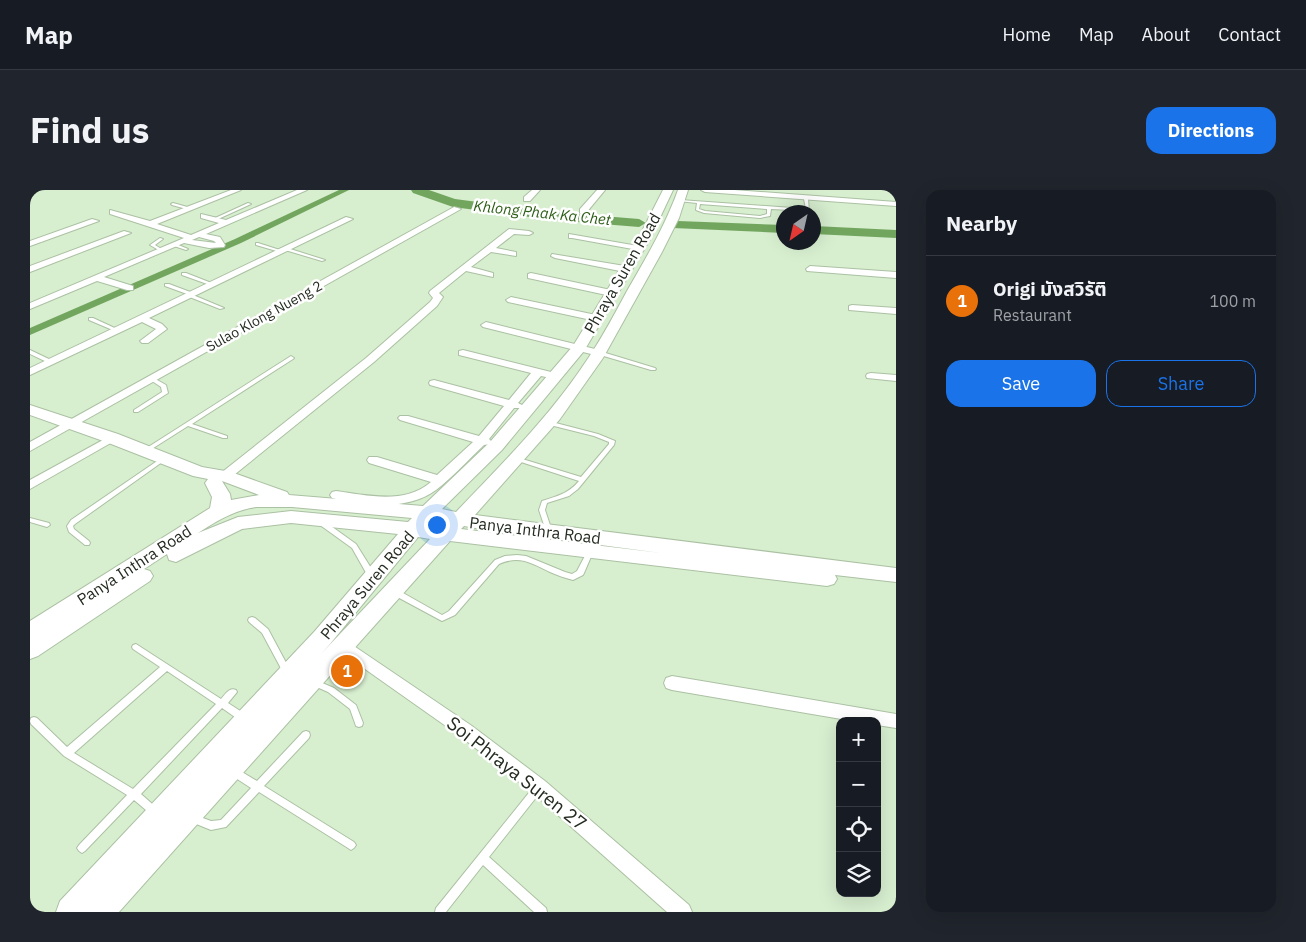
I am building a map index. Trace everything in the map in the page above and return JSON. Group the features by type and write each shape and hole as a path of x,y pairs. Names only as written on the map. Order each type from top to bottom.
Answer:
{"street":[{"path":"150,224 237,190"},
{"path":"30,306 175,245 190,241 303,190"},
{"path":"527,199 536,190"},
{"path":"583,211 600,190"},
{"name":"Phraya Suren Road","path":"72,912 247,721 343,646 383,585 397,551 547,374 578,348 638,248 668,190"},
{"path":"705,190 896,204"},
{"path":"796,190 803,198"},
{"name":"Phraya Suren Road","path":"99,912 230,769 300,678 383,585 426,555 517,459 548,423 599,353 656,252 681,195"},
{"name":"Sulao Klong Nueng 2","path":"30,447 457,209"},
{"path":"113,212 150,224 190,241"},
{"path":"204,216 228,223"},
{"path":"30,372 349,218"},
{"path":"30,244 95,221"},
{"path":"220,480 370,360 437,301 438,297 434,291 512,231 529,233"},
{"path":"30,269 127,233"},
{"path":"572,236 638,248"},
{"path":"490,249 513,254"},
{"path":"555,256 625,269"},
{"path":"465,268 490,275"},
{"path":"810,269 896,275"},
{"path":"531,276 611,293"},
{"path":"97,278 130,288"},
{"path":"510,300 596,318"},
{"path":"852,308 896,311"},
{"path":"140,318 162,329 145,341"},
{"path":"486,325 599,353"},
{"path":"463,353 547,374"},
{"path":"871,376 896,378"},
{"path":"434,383 521,406"},
{"path":"32,412 112,438 163,459 294,506"},
{"path":"404,418 489,443"},
{"path":"30,485 112,438"},
{"path":"336,495 385,502 422,493 489,443"},
{"path":"373,460 439,480"},
{"path":"220,480 256,501"},
{"path":"217,512 222,503 220,480"},
{"path":"426,555 481,531 480,499"},
{"name":"Panya Inthra Road","path":"30,632 217,512 234,505 256,501 421,521 590,552 896,588"},
{"name":"Panya Inthra Road","path":"30,650 198,541 238,523 294,506 317,519 371,524 421,521"},
{"path":"371,524 390,541 397,551"},
{"name":"Panya Inthra Road","path":"481,531 550,532 896,575"},
{"name":"Soi Phraya Suren 27","path":"343,646 466,731 538,787 682,912"},
{"path":"672,683 865,717"},
{"path":"881,720 896,721"},
{"path":"881,722 896,731"}],"lane":[{"path":"681,195 699,202 808,210 803,198"},
{"path":"699,202 697,209 700,211 760,217 769,215 769,208"},
{"path":"173,204 190,209"},
{"path":"215,219 249,204"},
{"path":"161,239 152,245 162,251"},
{"path":"257,244 323,260"},
{"path":"184,274 212,284"},
{"path":"167,285 222,308"},
{"path":"91,319 117,330"},
{"path":"30,352 51,362"},
{"path":"599,353 654,369"},
{"path":"146,451 291,358"},
{"path":"136,411 165,394 164,386 152,379"},
{"path":"548,423 596,435 612,442 611,446 583,480 567,495 544,502 542,510 550,532"},
{"path":"188,424 225,437"},
{"path":"87,543 71,530 70,526 163,459"},
{"path":"517,459 583,480"},
{"path":"317,519 354,546 383,585 442,618 452,613 496,562 501,559 514,556 527,558 562,574 576,576 580,573 590,552"},
{"path":"30,520 47,525"},
{"path":"252,620 265,630 300,678 331,690 353,707 359,723"},
{"path":"136,646 165,668 247,721"},
{"path":"67,753 165,668"},
{"path":"82,848 233,692"},
{"path":"34,721 67,753 134,794 160,816"},
{"path":"188,816 212,826 223,824 306,735"},
{"path":"230,769 351,845"},
{"path":"440,912 538,787"},
{"path":"483,858 542,912"}],"waterway":[{"path":"30,332 238,241 345,190"},
{"name":"Khlong Phak Ka Chet","path":"417,190 453,203 553,216 639,223"},
{"name":"Khlong Phak Ka Chet","path":"678,225 776,229"},
{"name":"Khlong Phak Ka Chet","path":"821,230 896,234"}],"place":[{"name":"Origi มังสวิรัติ","path":"347,671"}]}
